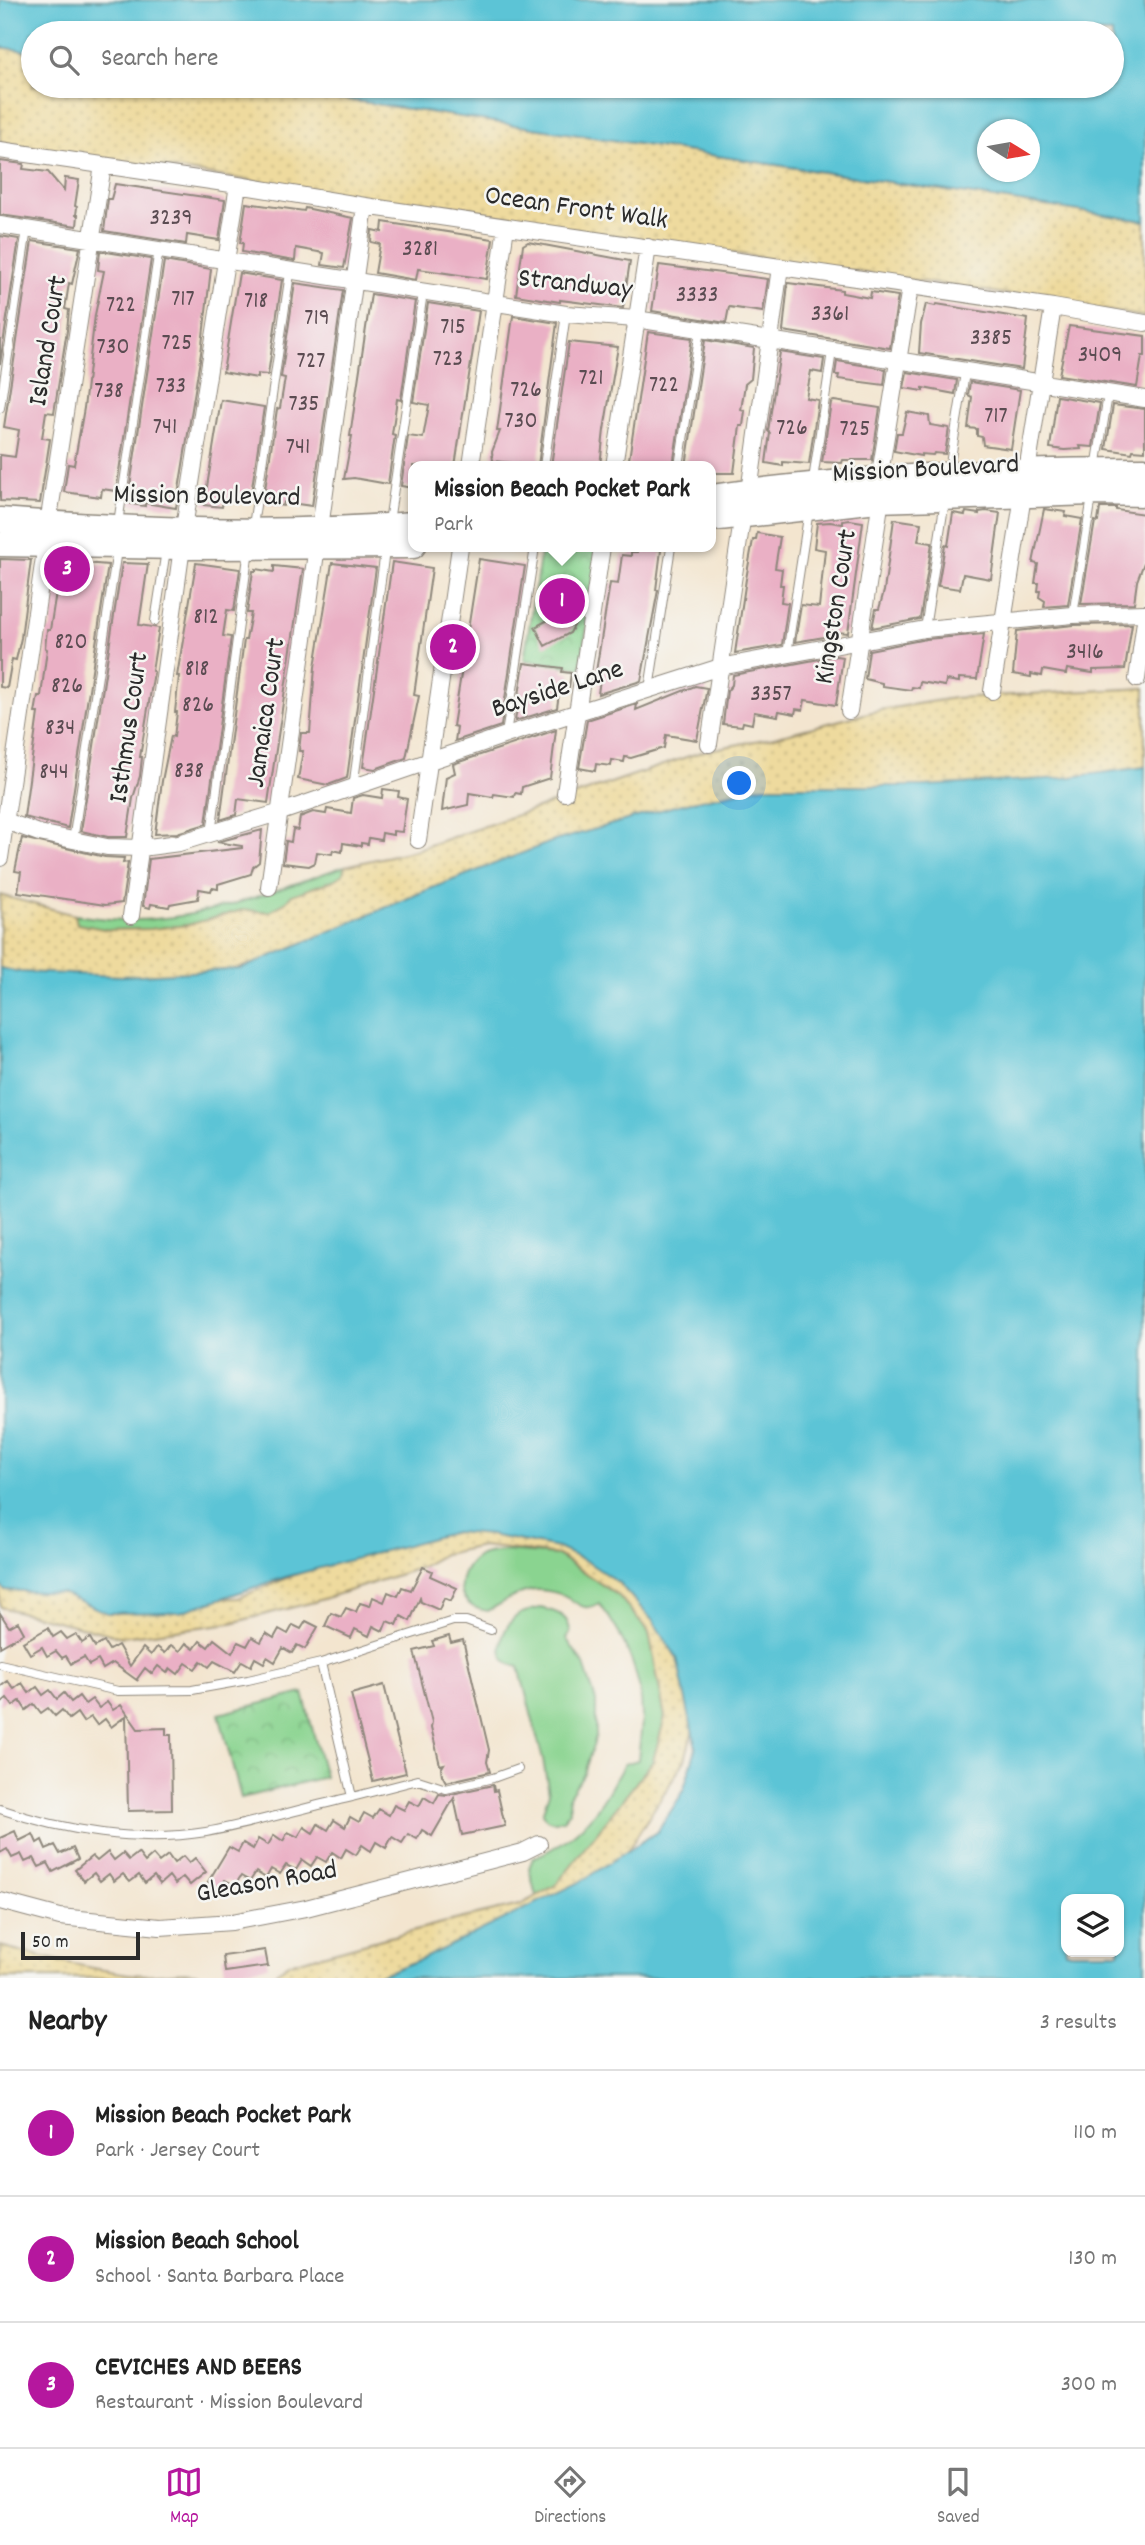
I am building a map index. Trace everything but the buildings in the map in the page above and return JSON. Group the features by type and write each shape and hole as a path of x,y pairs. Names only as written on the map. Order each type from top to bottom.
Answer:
{"main road":[{"name":"Mission Boulevard","path":"716,496 749,492 811,496 947,486 1094,481 1145,470"},
{"name":"Mission Boulevard","path":"716,518 880,480 947,486"},
{"name":"Mission Boulevard","path":"1094,481 1145,494"},
{"name":"Mission Boulevard","path":"0,520 47,534 177,541 387,537 408,545"},
{"name":"Mission Boulevard","path":"387,537 408,526"},
{"name":"Mission Boulevard","path":"0,544 47,534"}],"street":[{"name":"Ocean Front Walk","path":"0,150 1145,323"},
{"name":"Island Court","path":"0,858 3,820 103,165"},
{"name":"Isthmus Court","path":"131,916 177,541 238,185"},
{"name":"Jamaica Court","path":"269,887 365,206"},
{"name":"Strandway","path":"0,225 227,259 290,273 566,314 636,319 965,373 1145,399"},
{"path":"472,461 506,227"},
{"path":"615,461 648,247"},
{"path":"749,492 780,267"},
{"path":"880,480 910,287"},
{"path":"992,691 1001,620 1026,483 1053,307"},
{"name":"Kingston Court","path":"849,711 879,512"},
{"path":"709,744 741,527"},
{"path":"418,840 459,552"},
{"path":"565,793 601,552"},
{"name":"Bayside Lane","path":"3,820 73,842 107,847 141,848 178,843 281,812 506,735 720,667 925,629 1001,620 1145,612"},
{"path":"1137,679 1145,621"},
{"name":"Gleason Road","path":"0,1901 60,1917 160,1927 232,1922 306,1908 523,1852 539,1844"}],"lane":[{"path":"0,408 27,229"},
{"path":"73,842 159,249"},
{"path":"211,834 290,273"},
{"path":"353,788 423,293"},
{"path":"545,461 566,314"},
{"path":"679,461 700,330"},
{"path":"787,654 832,351"},
{"path":"925,629 965,373"},
{"path":"1073,615 1108,395"},
{"path":"155,621 177,541"},
{"path":"506,735 534,552"},
{"path":"648,690 670,552"},
{"path":"0,1664 118,1690 192,1690 248,1680 321,1662 453,1621 466,1621 491,1630"},
{"path":"321,1662 352,1797"},
{"path":"0,1809 73,1828 139,1836 203,1832 418,1780 446,1789 518,1769"}],"green space":[{"path":"541,552 597,552 581,668 524,660"},
{"path":"345,866 343,874 334,880 292,895 269,912 243,910 188,925 150,929 109,930 76,924 75,915 135,920 204,912"},
{"path":"505,1551 557,1555 619,1596 649,1633 665,1717 653,1761 555,1886 536,1896 529,1868 533,1858 565,1841 577,1831 597,1809 624,1764 638,1760 641,1700 635,1670 624,1642 599,1603 585,1607 562,1595 538,1590 518,1595 488,1611 474,1607 466,1601 461,1587 468,1566 482,1555"},
{"path":"540,1608 556,1612 567,1622 570,1633 566,1638 584,1665 596,1701 596,1736 584,1773 569,1796 570,1811 563,1820 556,1821 549,1820 542,1814 549,1793 543,1760 519,1667 504,1659 501,1644 507,1628 518,1615"},
{"path":"303,1693 325,1777 241,1798 219,1714"}],"sand":[{"path":"0,47 21,50 21,98 336,98 1145,221 1145,317 1038,299 0,143"},
{"path":"1145,688 1145,782 359,934 214,975 0,1011 0,895 75,915 77,924 109,930 188,925 243,910 269,912 292,895 334,880 343,874 345,866 412,851 704,751 770,738 880,710 954,698"},
{"path":"482,1523 652,1575 704,1686 685,1760 577,1930 502,1978 269,1978 288,1964 520,1905 555,1886 653,1761 665,1717 649,1632 619,1596 558,1555 482,1546 444,1554 419,1568 314,1602 231,1623 122,1637 0,1607 0,1544 144,1601 238,1598 332,1560"},
{"path":"0,1946 113,1972 139,1975 191,1973 210,1978 0,1978"}],"water":[{"path":"0,0 1145,0 1145,221 336,98 1124,98 1124,21 21,21 21,50 0,47"},
{"path":"1145,767 1145,1978 372,1978 424,1958 580,1882 658,1831 683,1792 696,1748 677,1658 653,1621 619,1583 586,1561 558,1548 490,1535 455,1532 286,1577 180,1612 107,1613 62,1593 4,1590 0,1585 0,968 20,972 123,976 241,969 427,890 551,842 678,805 763,786 925,786 1063,778"}],"place":[{"name":"CEVICHES AND BEERS","path":"67,569"},
{"name":"Mission Beach Pocket Park","path":"562,601"},
{"name":"Mission Beach School","path":"453,647"}]}
